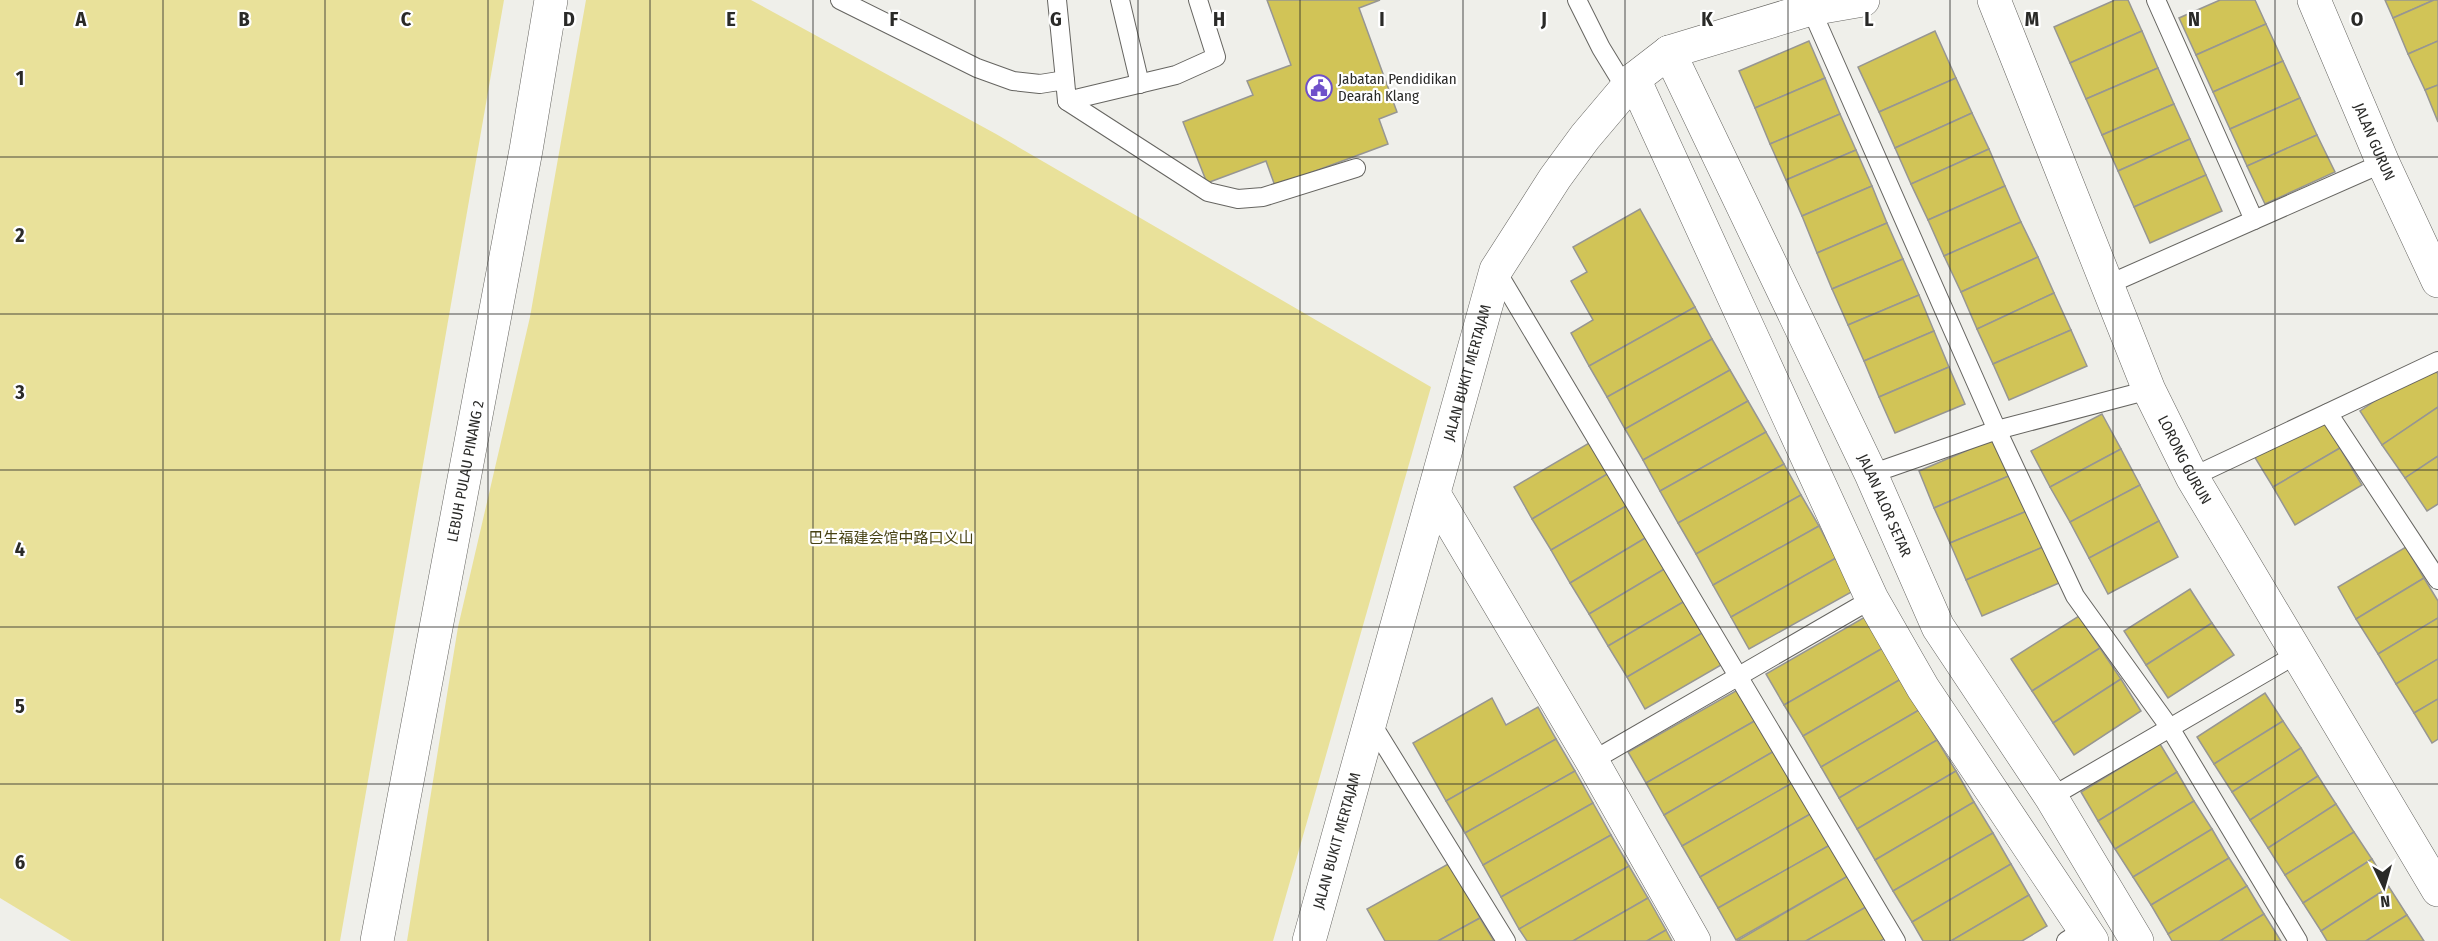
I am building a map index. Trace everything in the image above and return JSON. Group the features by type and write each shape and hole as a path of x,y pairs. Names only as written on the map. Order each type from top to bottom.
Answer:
{"street":[{"name":"LEBUH PULAU PINANG 2","path":"376,941 524,162 551,0"},
{"name":"JALAN BUKIT MERTAJAM","path":"1309,941 1496,270 1555,178 1585,137 1630,84 1669,52 1811,9 1863,0"},
{"name":"LORONG GURUN","path":"1994,0 2149,390 2192,477 2438,890"},
{"name":"JALAN GURUN","path":"2314,0 2383,163 2438,281"},
{"name":"JALAN ALOR SETAR","path":"1669,52 1871,474 1938,627 2051,797 2137,941"},
{"path":"1630,84 1872,599 1923,688 2081,937"},
{"path":"1434,494 1592,761 1694,941"}],"lane":[{"path":"840,0 977,68 1013,81 1040,84 1065,80"},
{"path":"1057,0 1067,101 1105,128 1208,192 1238,199 1263,197 1356,168"},
{"path":"1120,0 1140,84"},
{"path":"1067,101 1176,75 1216,57 1198,0"},
{"path":"1577,0 1601,48 1630,84"},
{"path":"2156,0 2254,220"},
{"path":"1811,9 1996,430 2075,596 2170,728 2298,941"},
{"path":"2107,285 2383,163"},
{"path":"1496,270 1896,941"},
{"path":"2192,477 2438,362"},
{"path":"1871,474 1996,430 2149,390"},
{"path":"2328,413 2438,580"},
{"path":"1592,761 1872,599"},
{"path":"2051,797 2297,654"},
{"path":"1370,721 1506,941"}],"green space":[{"path":"0,0 504,0 340,941 71,941 0,898"},
{"name":"巴生福建会馆中路口义山","path":"586,0 751,0 996,134 1431,387 1273,941 407,941 458,627 530,317"}],"building":[{"name":"Jabatan Pendidikan Dearah Klang","path":"1267,0 1380,0 1359,8 1397,112 1379,119 1388,144 1275,186 1266,161 1207,183 1183,122 1253,95 1247,81 1291,65"},
{"path":"2115,0 2128,0 2142,31 2070,63 2054,27"},
{"path":"2220,0 2255,0 2266,24 2196,55 2179,18"},
{"path":"2385,0 2434,0 2393,18"},
{"path":"2438,0 2438,41 2408,54 2393,18"},
{"path":"2266,24 2283,61 2213,92 2196,55"},
{"path":"1935,31 1956,78 1879,112 1858,67"},
{"path":"2142,31 2158,68 2086,99 2070,63"},
{"path":"1809,41 1825,78 1755,108 1739,71"},
{"path":"2438,41 2438,85 2425,90 2408,54"},
{"path":"2283,61 2300,98 2230,129 2213,92"},
{"path":"2158,68 2174,104 2102,135 2086,99"},
{"path":"1825,78 1840,114 1770,144 1755,108"},
{"path":"1956,78 1972,113 1895,148 1879,112"},
{"path":"2438,85 2438,122 2425,90"},
{"path":"2300,98 2317,135 2247,166 2230,129"},
{"path":"2174,104 2190,139 2118,171 2102,135"},
{"path":"1972,113 1989,149 1911,184 1895,148"},
{"path":"1840,114 1856,150 1786,180 1770,144"},
{"path":"2317,135 2335,172 2265,204 2247,166"},
{"path":"2190,139 2206,175 2134,207 2118,171"},
{"path":"1989,149 2005,186 1928,220 1911,184"},
{"path":"1856,150 1872,186 1802,216 1786,180"},
{"path":"2206,175 2222,211 2150,243 2134,207"},
{"path":"1872,186 1887,223 1817,253 1802,216"},
{"path":"2005,186 2021,222 1944,256 1928,220"},
{"path":"1640,209 1695,307 1589,366 1571,333 1593,320 1571,281 1587,272 1573,247"},
{"path":"2021,222 2038,257 1961,292 1944,256"},
{"path":"1887,223 1903,259 1832,289 1817,253"},
{"path":"2038,257 2054,293 1977,329 1961,292"},
{"path":"1903,259 1919,295 1848,325 1832,289"},
{"path":"2054,293 2071,330 1993,364 1977,329"},
{"path":"1919,295 1934,331 1864,361 1848,325"},
{"path":"1695,307 1712,339 1607,397 1589,366"},
{"path":"2071,330 2087,366 2009,400 1993,364"},
{"path":"1934,331 1949,367 1879,397 1864,361"},
{"path":"1712,339 1730,370 1625,429 1607,397"},
{"path":"2431,363 2438,374 2438,407 2382,445 2360,411"},
{"path":"1949,367 1965,404 1895,433 1879,397"},
{"path":"1730,370 1748,401 1643,460 1625,429"},
{"path":"1748,401 1766,432 1660,491 1643,460"},
{"path":"2438,407 2438,456 2405,478 2382,445"},
{"path":"2102,414 2121,449 2050,487 2031,451"},
{"path":"2322,417 2340,448 2273,487 2254,456"},
{"path":"1766,432 1784,464 1678,523 1660,491"},
{"path":"1996,438 2011,475 1934,508 1919,471"},
{"path":"1596,439 1614,470 1532,519 1514,487"},
{"path":"2340,448 2362,485 2295,525 2273,487"},
{"path":"2121,449 2140,485 2070,522 2050,487"},
{"path":"2438,456 2438,504 2427,511 2405,478"},
{"path":"1784,464 1801,495 1696,554 1678,523"},
{"path":"1614,470 1633,502 1551,550 1532,519"},
{"path":"2011,475 2027,511 1950,543 1934,508"},
{"path":"2140,485 2159,521 2089,558 2070,522"},
{"path":"1801,495 1819,526 1713,585 1696,554"},
{"path":"1633,502 1652,534 1570,583 1551,550"},
{"path":"2027,511 2043,547 1966,580 1950,543"},
{"path":"2159,521 2178,557 2108,594 2089,558"},
{"path":"1819,526 1836,558 1731,617 1713,585"},
{"path":"1652,534 1671,565 1589,614 1570,583"},
{"path":"2043,547 2059,583 1982,616 1966,580"},
{"path":"2406,547 2424,578 2356,619 2338,587"},
{"path":"1836,558 1855,590 1749,649 1731,617"},
{"path":"1671,565 1690,598 1608,646 1589,614"},
{"path":"2424,578 2438,601 2438,618 2378,654 2356,619"},
{"path":"2190,589 2212,623 2146,665 2124,631"},
{"path":"1690,598 1709,629 1627,677 1608,646"},
{"path":"2079,616 2100,648 2032,691 2011,659"},
{"path":"1865,617 1883,648 1784,705 1766,674"},
{"path":"2438,618 2438,659 2396,684 2378,654"},
{"path":"2212,623 2234,655 2168,698 2146,665"},
{"path":"1709,629 1728,661 1645,709 1627,677"},
{"path":"1883,648 1901,679 1803,736 1784,705"},
{"path":"2100,648 2121,679 2053,723 2032,691"},
{"path":"2438,659 2438,699 2414,713 2396,684"},
{"path":"1901,679 1919,710 1821,767 1803,736"},
{"path":"2121,679 2141,711 2074,755 2053,723"},
{"path":"1741,688 1758,719 1646,783 1628,752"},
{"path":"2265,693 2283,721 2214,764 2197,737"},
{"path":"1492,698 1506,725 1538,707 1556,739 1446,801 1413,743"},
{"path":"2438,699 2438,739 2432,743 2414,713"},
{"path":"1919,710 1937,740 1839,798 1821,767"},
{"path":"1758,719 1776,750 1664,815 1646,783"},
{"path":"2283,721 2301,748 2232,792 2214,764"},
{"path":"1556,739 1575,771 1465,833 1446,801"},
{"path":"1937,740 1956,771 1857,829 1839,798"},
{"path":"2160,744 2177,772 2098,821 2081,792"},
{"path":"2301,748 2318,776 2250,820 2232,792"},
{"path":"1776,750 1794,782 1682,846 1664,815"},
{"path":"1575,771 1593,803 1483,865 1465,833"},
{"path":"1956,771 1974,802 1875,860 1857,829"},
{"path":"2177,772 2194,801 2115,849 2098,821"},
{"path":"2318,776 2336,804 2268,848 2250,820"},
{"path":"1794,782 1812,813 1700,877 1682,846"},
{"path":"2194,801 2212,829 2133,877 2115,849"},
{"path":"1974,802 1993,833 1893,891 1875,860"},
{"path":"1593,803 1611,835 1501,897 1483,865"},
{"path":"2336,804 2354,832 2285,875 2268,848"},
{"path":"1812,813 1830,845 1718,908 1700,877"},
{"path":"2212,829 2229,858 2151,905 2133,877"},
{"path":"2354,832 2372,859 2303,903 2285,875"},
{"path":"1993,833 2011,864 1912,922 1893,891"},
{"path":"1611,835 1629,866 1519,929 1501,897"},
{"path":"1830,845 1848,876 1736,940 1718,908"},
{"path":"2229,858 2247,886 2168,934 2151,905"},
{"path":"2372,859 2389,887 2321,931 2303,903"},
{"path":"1450,863 1480,918 1438,941 1385,941 1367,909"},
{"path":"2011,864 2029,895 1951,941 1923,941 1912,922"},
{"path":"1629,866 1648,898 1573,941 1527,941 1519,929"},
{"path":"1848,876 1866,907 1806,941 1737,941"},
{"path":"2247,886 2264,914 2220,941 2172,941 2168,934"},
{"path":"2389,887 2407,915 2366,941 2327,941 2321,931"},
{"path":"2029,895 2047,926 2022,941 1951,941"},
{"path":"1648,898 1666,930 1647,941 1573,941"},
{"path":"1866,907 1885,939 1880,941 1806,941"},
{"path":"2264,914 2281,941 2220,941"},
{"path":"2407,915 2424,941 2366,941"},
{"path":"1480,918 1494,941 1438,941"},
{"path":"1666,930 1672,941 1647,941"}],"place":[{"name":"Jabatan Pendidikan Dearah Klang","path":"1319,88"}]}
